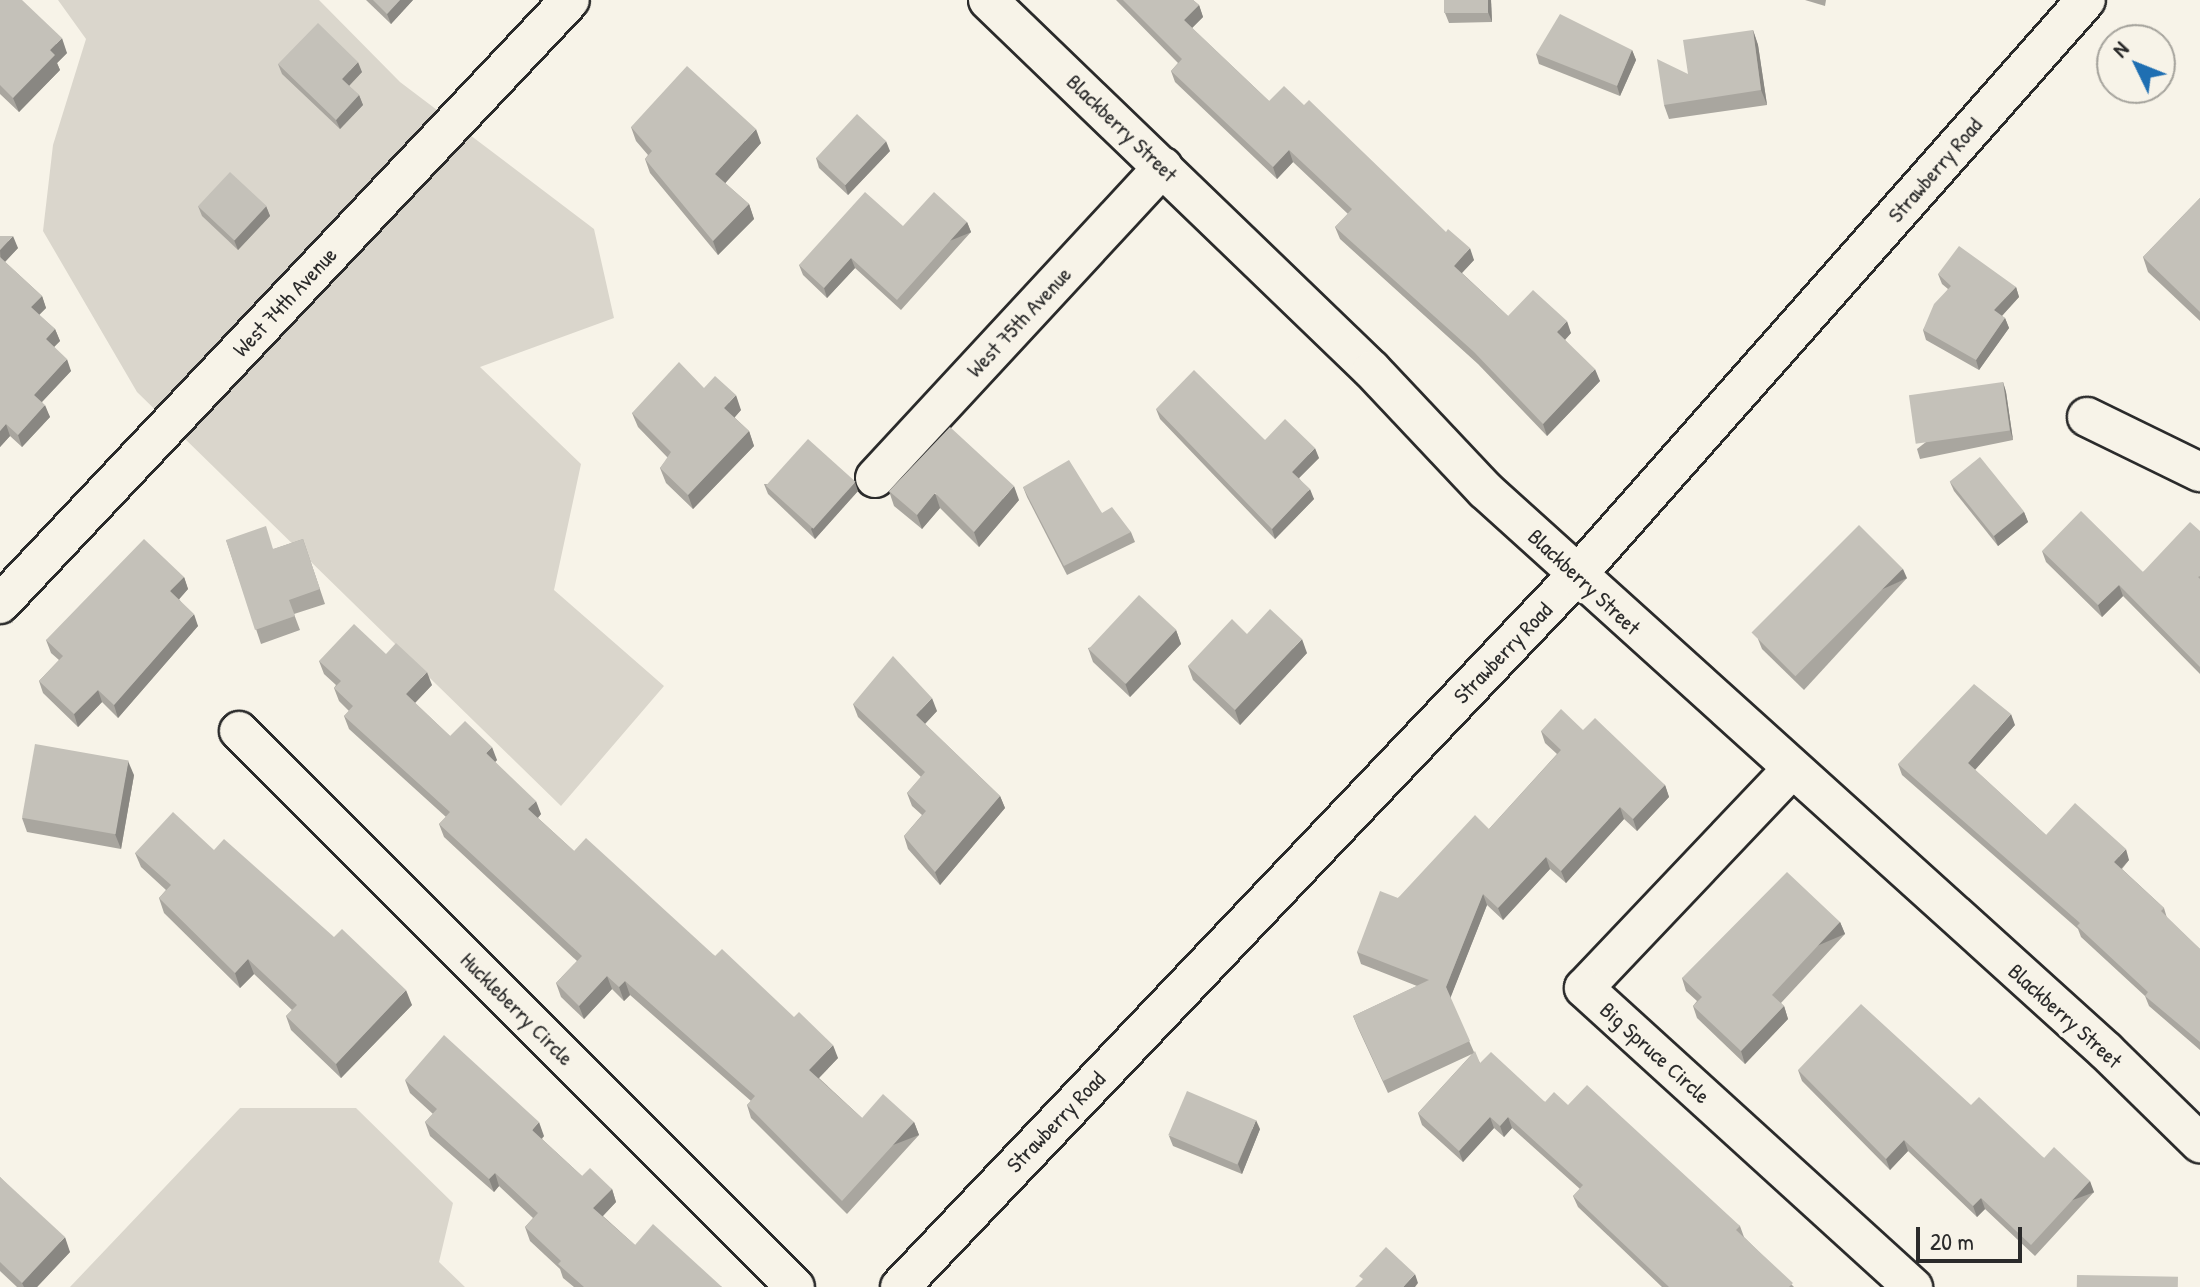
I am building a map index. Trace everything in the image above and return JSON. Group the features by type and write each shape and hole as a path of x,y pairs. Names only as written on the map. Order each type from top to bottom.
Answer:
{"street":[{"name":"West 74th Avenue","path":"0,604 570,0"},
{"name":"Blackberry Street","path":"988,0 1163,167 1576,576 2106,1051 2200,1143"},
{"name":"Strawberry Road","path":"900,1287 1576,576 2086,0"},
{"name":"West 75th Avenue","path":"875,478 1163,167"},
{"path":"2087,417 2200,472"},
{"name":"Huckleberry Circle","path":"239,731 795,1287"},
{"name":"Big Spruce Circle","path":"1790,771 1584,988 1913,1287"}],"shaded area":[{"path":"58,0 319,0 400,82 594,229 614,318 480,367 581,464 554,590 664,686 561,806 137,392 43,231 53,145 86,39"},
{"path":"240,1108 356,1108 453,1203 439,1262 465,1287 70,1287"}],"building":[{"path":"0,0 22,0 62,38 50,50 55,55 13,98 0,85"},
{"path":"373,0 400,0 387,14"},
{"path":"1123,0 1193,0 1199,5 1184,20 1269,101 1284,86 1304,105 1309,100 1446,232 1448,229 1470,248 1454,266 1508,316 1533,290 1567,321 1557,332 1595,369 1543,424 1474,352 1335,227 1352,209 1289,150 1273,167 1171,71 1182,59"},
{"path":"1444,0 1488,0 1488,13 1444,13"},
{"path":"1560,14 1632,50 1617,86 1536,54"},
{"path":"318,23 358,62 342,79 359,95 336,120 278,64"},
{"path":"1753,30 1761,90 1664,105 1657,59 1688,74 1683,40"},
{"path":"687,66 756,129 715,174 749,204 713,241 645,159 652,151 631,127"},
{"path":"857,114 886,141 845,185 816,158"},
{"path":"230,172 267,206 235,240 198,206"},
{"path":"865,192 903,226 934,192 967,222 897,300 851,258 824,288 799,265"},
{"path":"2200,198 2200,312 2143,257"},
{"path":"0,236 13,236 0,250"},
{"path":"1959,246 2016,287 1994,310 2005,318 1976,360 1923,330 1934,304 1951,286 1938,274"},
{"path":"0,257 42,296 31,307 55,329 46,339 67,359 34,395 45,405 18,435 6,424 0,431"},
{"path":"679,362 704,388 715,376 736,395 724,408 749,431 688,495 660,468 671,452 632,413"},
{"path":"1194,370 1265,440 1285,419 1315,448 1292,472 1310,489 1272,529 1156,409"},
{"path":"2003,382 2010,431 1916,444 1909,395"},
{"path":"950,427 1014,486 974,532 935,493 917,515 889,491"},
{"path":"808,439 856,482 813,529 766,486"},
{"path":"1980,457 2024,511 1994,536 1950,482"},
{"path":"1069,460 1102,513 1112,507 1131,532 1064,566 1023,487"},
{"path":"2081,511 2143,572 2190,522 2200,531 2200,667 2119,585 2098,605 2042,551"},
{"path":"1859,525 1903,569 1795,676 1752,632"},
{"path":"266,526 273,549 303,539 320,589 289,600 295,616 255,630 226,540"},
{"path":"144,539 184,577 170,591 194,614 114,705 98,690 74,714 39,681 63,656 46,640"},
{"path":"1139,595 1176,630 1126,684 1089,649"},
{"path":"1270,609 1302,639 1235,710 1188,666 1232,619 1247,634"},
{"path":"354,624 386,654 396,643 427,672 406,694 450,736 465,721 492,747 486,753 536,801 528,809 574,851 586,838 715,956 722,949 794,1017 799,1012 833,1045 809,1070 862,1118 883,1094 914,1122 842,1201 747,1105 755,1096 625,981 619,987 607,976 579,1006 556,983 582,956 439,824 450,812 344,716 353,706 334,688 341,681 319,661"},
{"path":"893,656 932,698 916,715 1000,796 935,872 904,836 926,811 907,793 925,772 853,704"},
{"path":"1974,684 2011,714 1968,763 2046,835 2075,803 2126,849 2114,862 2164,908 2161,911 2200,949 2200,1042 2145,996 2148,992 2077,926 2080,923 1898,764"},
{"path":"1561,709 1583,730 1595,718 1665,785 1633,819 1620,807 1561,871 1546,857 1498,908 1483,894 1446,987 1470,1041 1383,1081 1353,1016 1429,980 1357,952 1380,891 1398,898 1475,815 1489,829 1561,750 1541,731"},
{"path":"35,744 129,760 116,834 22,818"},
{"path":"173,812 214,850 224,839 334,937 342,929 406,990 336,1064 286,1016 297,1005 248,959 235,973 159,898 171,885 135,853"},
{"path":"1787,872 1840,922 1772,995 1784,1006 1741,1051 1693,1006 1702,997 1682,978"},
{"path":"1861,1004 1971,1105 1979,1097 2044,1158 2054,1147 2090,1181 2031,1245 1981,1198 1973,1206 1904,1140 1886,1159 1798,1070"},
{"path":"444,1035 539,1122 532,1130 582,1176 590,1168 612,1189 593,1208 635,1245 653,1224 722,1287 584,1287 558,1264 561,1261 525,1227 538,1213 495,1173 489,1179 425,1122 437,1109 405,1080"},
{"path":"1475,1051 1480,1063 1491,1052 1545,1102 1554,1092 1568,1105 1587,1085 1740,1226 1736,1230 1793,1283 1789,1287 1669,1287 1573,1196 1583,1185 1508,1117 1500,1126 1490,1117 1459,1151 1418,1113"},
{"path":"1187,1091 1256,1120 1237,1164 1168,1135"},
{"path":"0,1177 65,1237 22,1283 0,1262"},
{"path":"1386,1247 1415,1274 1403,1287 1355,1287 1363,1279 1359,1276"},
{"path":"2077,1275 2178,1277 2178,1287 2077,1287"}]}
